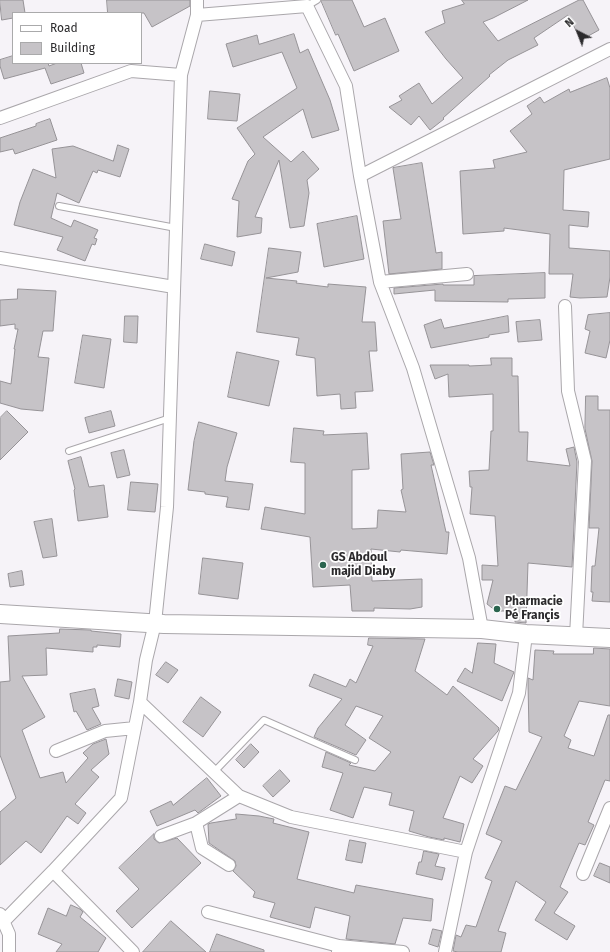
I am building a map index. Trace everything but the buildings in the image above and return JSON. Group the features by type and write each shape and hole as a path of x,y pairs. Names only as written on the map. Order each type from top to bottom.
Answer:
{"street":[{"path":"9,952 9,934 2,917 53,871 121,798 135,728 146,660 155,623 167,508 181,75 197,15 196,0"},
{"path":"197,15 312,3 346,86 360,176 380,282 413,368 469,558 482,629"},
{"path":"360,176 609,52"},
{"path":"0,118 131,71 181,75"},
{"path":"0,258 174,287"},
{"path":"380,282 467,274"},
{"path":"565,306 568,391 586,461 576,636"},
{"path":"0,614 164,624 482,629 526,634 610,638"},
{"path":"445,952 466,852 519,693 526,634"},
{"path":"140,702 239,796 291,817 466,852"},
{"path":"56,751 105,731 135,728"},
{"path":"161,836 196,823 239,796"},
{"path":"583,874 610,808"},
{"path":"196,823 202,848 229,865"},
{"path":"53,871 133,952"},
{"path":"208,912 339,949 403,952"}],"lane":[{"path":"59,206 176,228"},
{"path":"68,451 170,418"},
{"path":"214,772 264,720 355,760"}],"place":[{"name":"GS Abdoul majid Diaby","path":"323,565"},
{"name":"Pharmacie Pé Françis","path":"497,609"}]}
